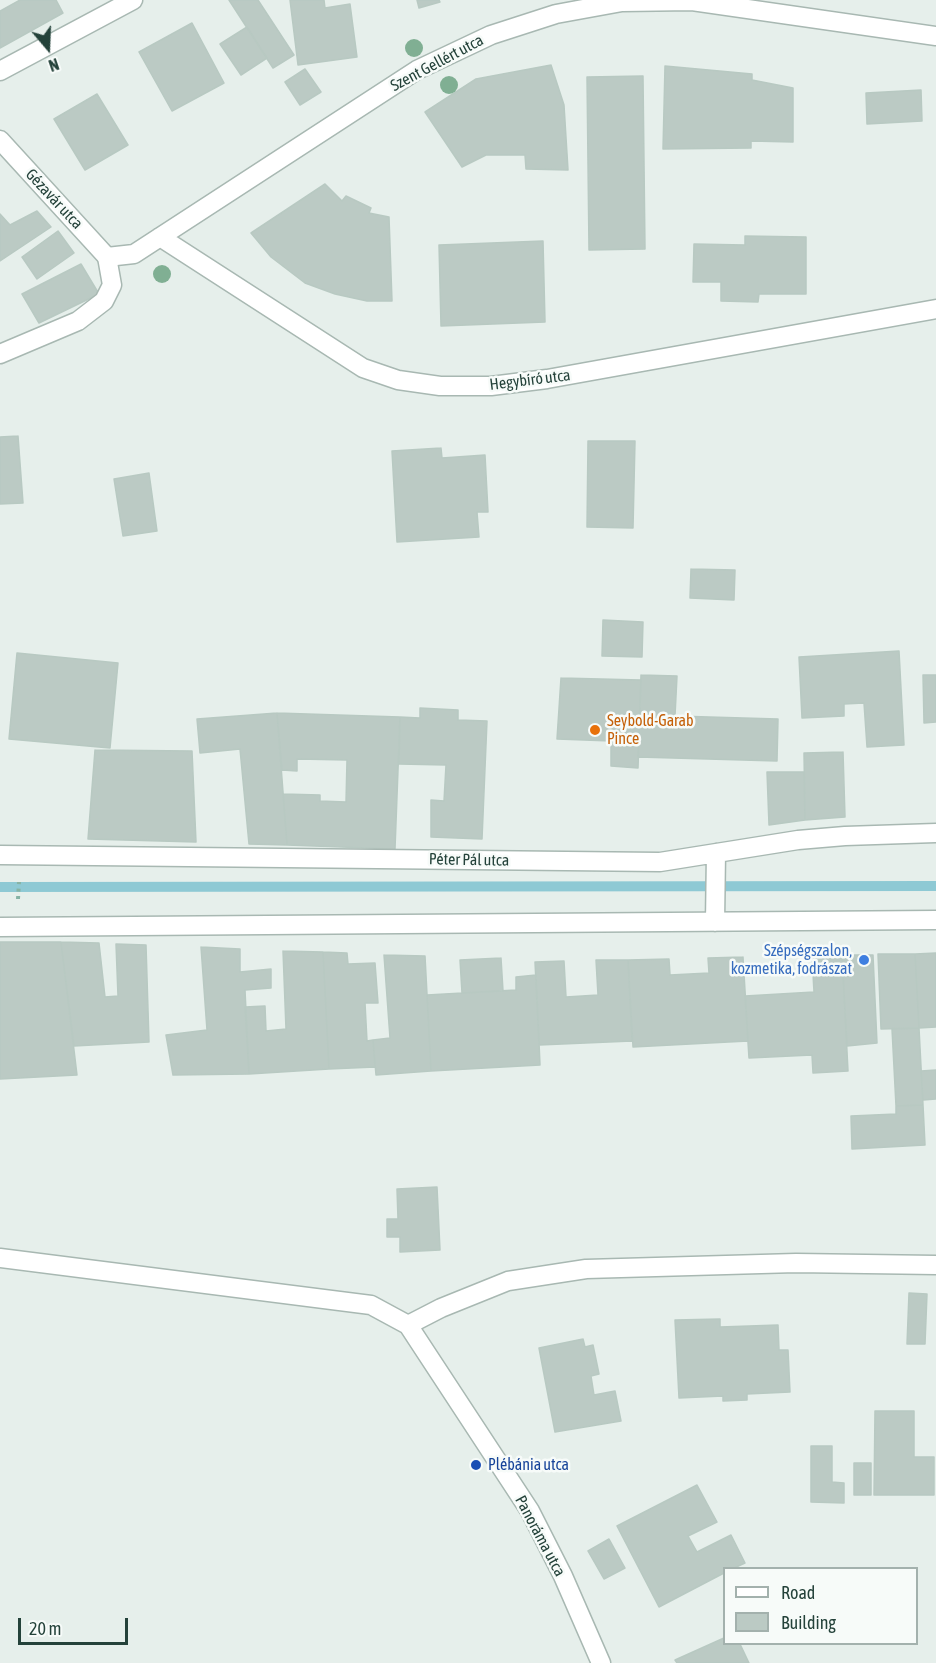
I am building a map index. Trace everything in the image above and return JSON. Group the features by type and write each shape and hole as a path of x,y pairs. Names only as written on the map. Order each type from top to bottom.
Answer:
{"street":[{"path":"0,71 133,0"},
{"name":"Szent Gellért utca","path":"107,257 134,254 417,70 491,35 556,14 622,2 692,1 936,36"},
{"name":"Gézavár utca","path":"0,140 107,257"},
{"name":"Hegybíró utca","path":"160,237 363,368 398,380 440,386 492,386 547,379 936,309"},
{"path":"0,354 78,321 104,301 112,285 107,257"},
{"name":"Péter Pál utca","path":"0,855 660,862 810,838 936,834"},
{"path":"716,922 717,853"},
{"path":"9,927 936,921"},
{"path":"0,1258 371,1305 408,1325 441,1308 508,1281 586,1269 796,1263 936,1265"},
{"name":"Panoráma utca","path":"408,1325 530,1511 563,1576 602,1663"}],"path":[{"path":"9,927 20,855"}],"building":[{"path":"20,0 56,0 63,13 0,48 0,11"},
{"path":"229,0 258,0 294,55 273,68"},
{"path":"290,0 324,0 325,8 350,4 357,57 298,65"},
{"path":"417,0 439,0 440,2 419,8"},
{"path":"192,23 224,83 172,111 139,52"},
{"path":"247,27 267,58 241,75 220,44"},
{"path":"551,65 564,105 568,170 526,169 525,155 486,155 462,167 425,112 476,79"},
{"path":"665,66 752,74 752,80 793,88 793,142 751,141 751,148 663,149"},
{"path":"305,69 321,92 300,105 285,82"},
{"path":"643,76 645,249 589,250 587,77"},
{"path":"921,90 922,121 867,124 866,93"},
{"path":"97,94 128,145 85,170 54,119"},
{"path":"325,184 342,201 346,196 371,208 369,213 389,217 392,301 367,301 335,294 305,283 271,257 251,233"},
{"path":"37,211 51,227 0,261 0,214 10,225"},
{"path":"58,231 74,253 37,279 22,257"},
{"path":"745,236 806,237 806,294 759,294 758,302 721,301 721,282 693,282 694,244 745,245"},
{"path":"543,241 545,322 441,326 439,245"},
{"path":"81,264 99,294 39,323 22,294"},
{"path":"18,436 23,503 0,504 0,437"},
{"path":"588,441 635,441 633,528 587,527"},
{"path":"441,448 442,458 485,455 488,512 477,512 479,537 397,542 392,451"},
{"path":"149,473 157,531 123,536 114,479"},
{"path":"691,569 735,570 734,600 690,598"},
{"path":"603,620 643,622 642,657 602,656"},
{"path":"899,651 904,745 867,747 864,703 844,704 844,716 802,718 799,657"},
{"path":"17,653 118,663 110,748 9,739"},
{"path":"641,675 677,676 675,716 778,719 777,761 638,757"},
{"path":"923,675 936,675 936,722 924,723"},
{"path":"561,678 641,680 638,768 611,766 611,741 557,739"},
{"path":"420,708 458,710 458,720 487,721 482,839 431,837 431,800 444,801 446,765 399,764 400,717 420,718"},
{"path":"277,713 400,717 395,849 287,845 283,794 320,795 320,801 346,802 347,760 297,759 297,771 282,770"},
{"path":"277,713 287,845 249,844 240,749 200,753 197,719"},
{"path":"95,750 192,751 196,842 88,839"},
{"path":"843,752 845,817 805,820 804,753"},
{"path":"767,772 804,772 805,820 769,825"},
{"path":"0,942 61,942 77,1075 0,1079"},
{"path":"61,942 99,943 105,997 118,996 116,944 146,945 149,1042 74,1046"},
{"path":"201,947 240,949 240,972 271,969 271,988 245,990 249,1074 173,1075 166,1035 207,1030"},
{"path":"283,951 323,952 329,1069 249,1074 245,1007 265,1006 266,1031 286,1029"},
{"path":"323,952 347,953 348,964 375,963 378,1003 365,1003 367,1041 373,1040 375,1067 329,1069"},
{"path":"936,953 936,1027 919,1028 915,954"},
{"path":"878,954 915,954 919,1028 881,1029"},
{"path":"384,955 425,956 431,1071 376,1075 373,1040 390,1038"},
{"path":"842,955 848,1071 813,1073 812,1055 749,1058 745,996 814,992 812,956"},
{"path":"842,955 873,955 877,1043 847,1046"},
{"path":"743,957 748,1041 633,1047 628,960 669,959 670,975 709,973 708,958"},
{"path":"501,958 503,991 462,993 460,960"},
{"path":"596,960 628,960 632,1041 539,1045 535,962 564,961 566,997 598,995"},
{"path":"536,975 540,1065 431,1071 427,995 516,990 516,977"},
{"path":"919,1028 923,1105 896,1106 892,1029"},
{"path":"936,1070 936,1099 923,1100 921,1071"},
{"path":"923,1105 925,1145 852,1149 851,1116 896,1114 896,1106"},
{"path":"437,1187 440,1250 400,1252 400,1237 387,1237 387,1219 398,1219 397,1189"},
{"path":"909,1293 927,1294 925,1344 907,1344"},
{"path":"720,1319 720,1327 778,1325 779,1350 788,1350 790,1392 747,1394 747,1400 723,1401 723,1396 679,1398 675,1320"},
{"path":"583,1339 585,1347 593,1345 599,1374 591,1376 594,1395 615,1391 621,1421 555,1432 539,1348"},
{"path":"875,1411 914,1411 914,1457 934,1457 934,1495 874,1495"},
{"path":"811,1446 832,1446 832,1482 844,1483 844,1503 811,1502"},
{"path":"854,1463 871,1463 871,1495 854,1495"},
{"path":"697,1485 717,1522 688,1536 697,1552 731,1535 745,1563 736,1567 723,1567 723,1574 659,1607 617,1526"},
{"path":"609,1539 625,1568 604,1579 588,1551"},
{"path":"723,1638 723,1645 740,1645 749,1663 677,1663 675,1660"}],"waterway":[{"path":"0,887 936,886"}],"place":[{"name":"Seybold-Garab Pince","path":"595,730"},
{"name":"Szépségszalon, kozmetika, fodrászat","path":"864,960"},
{"name":"Plébánia utca","path":"476,1465"}]}
